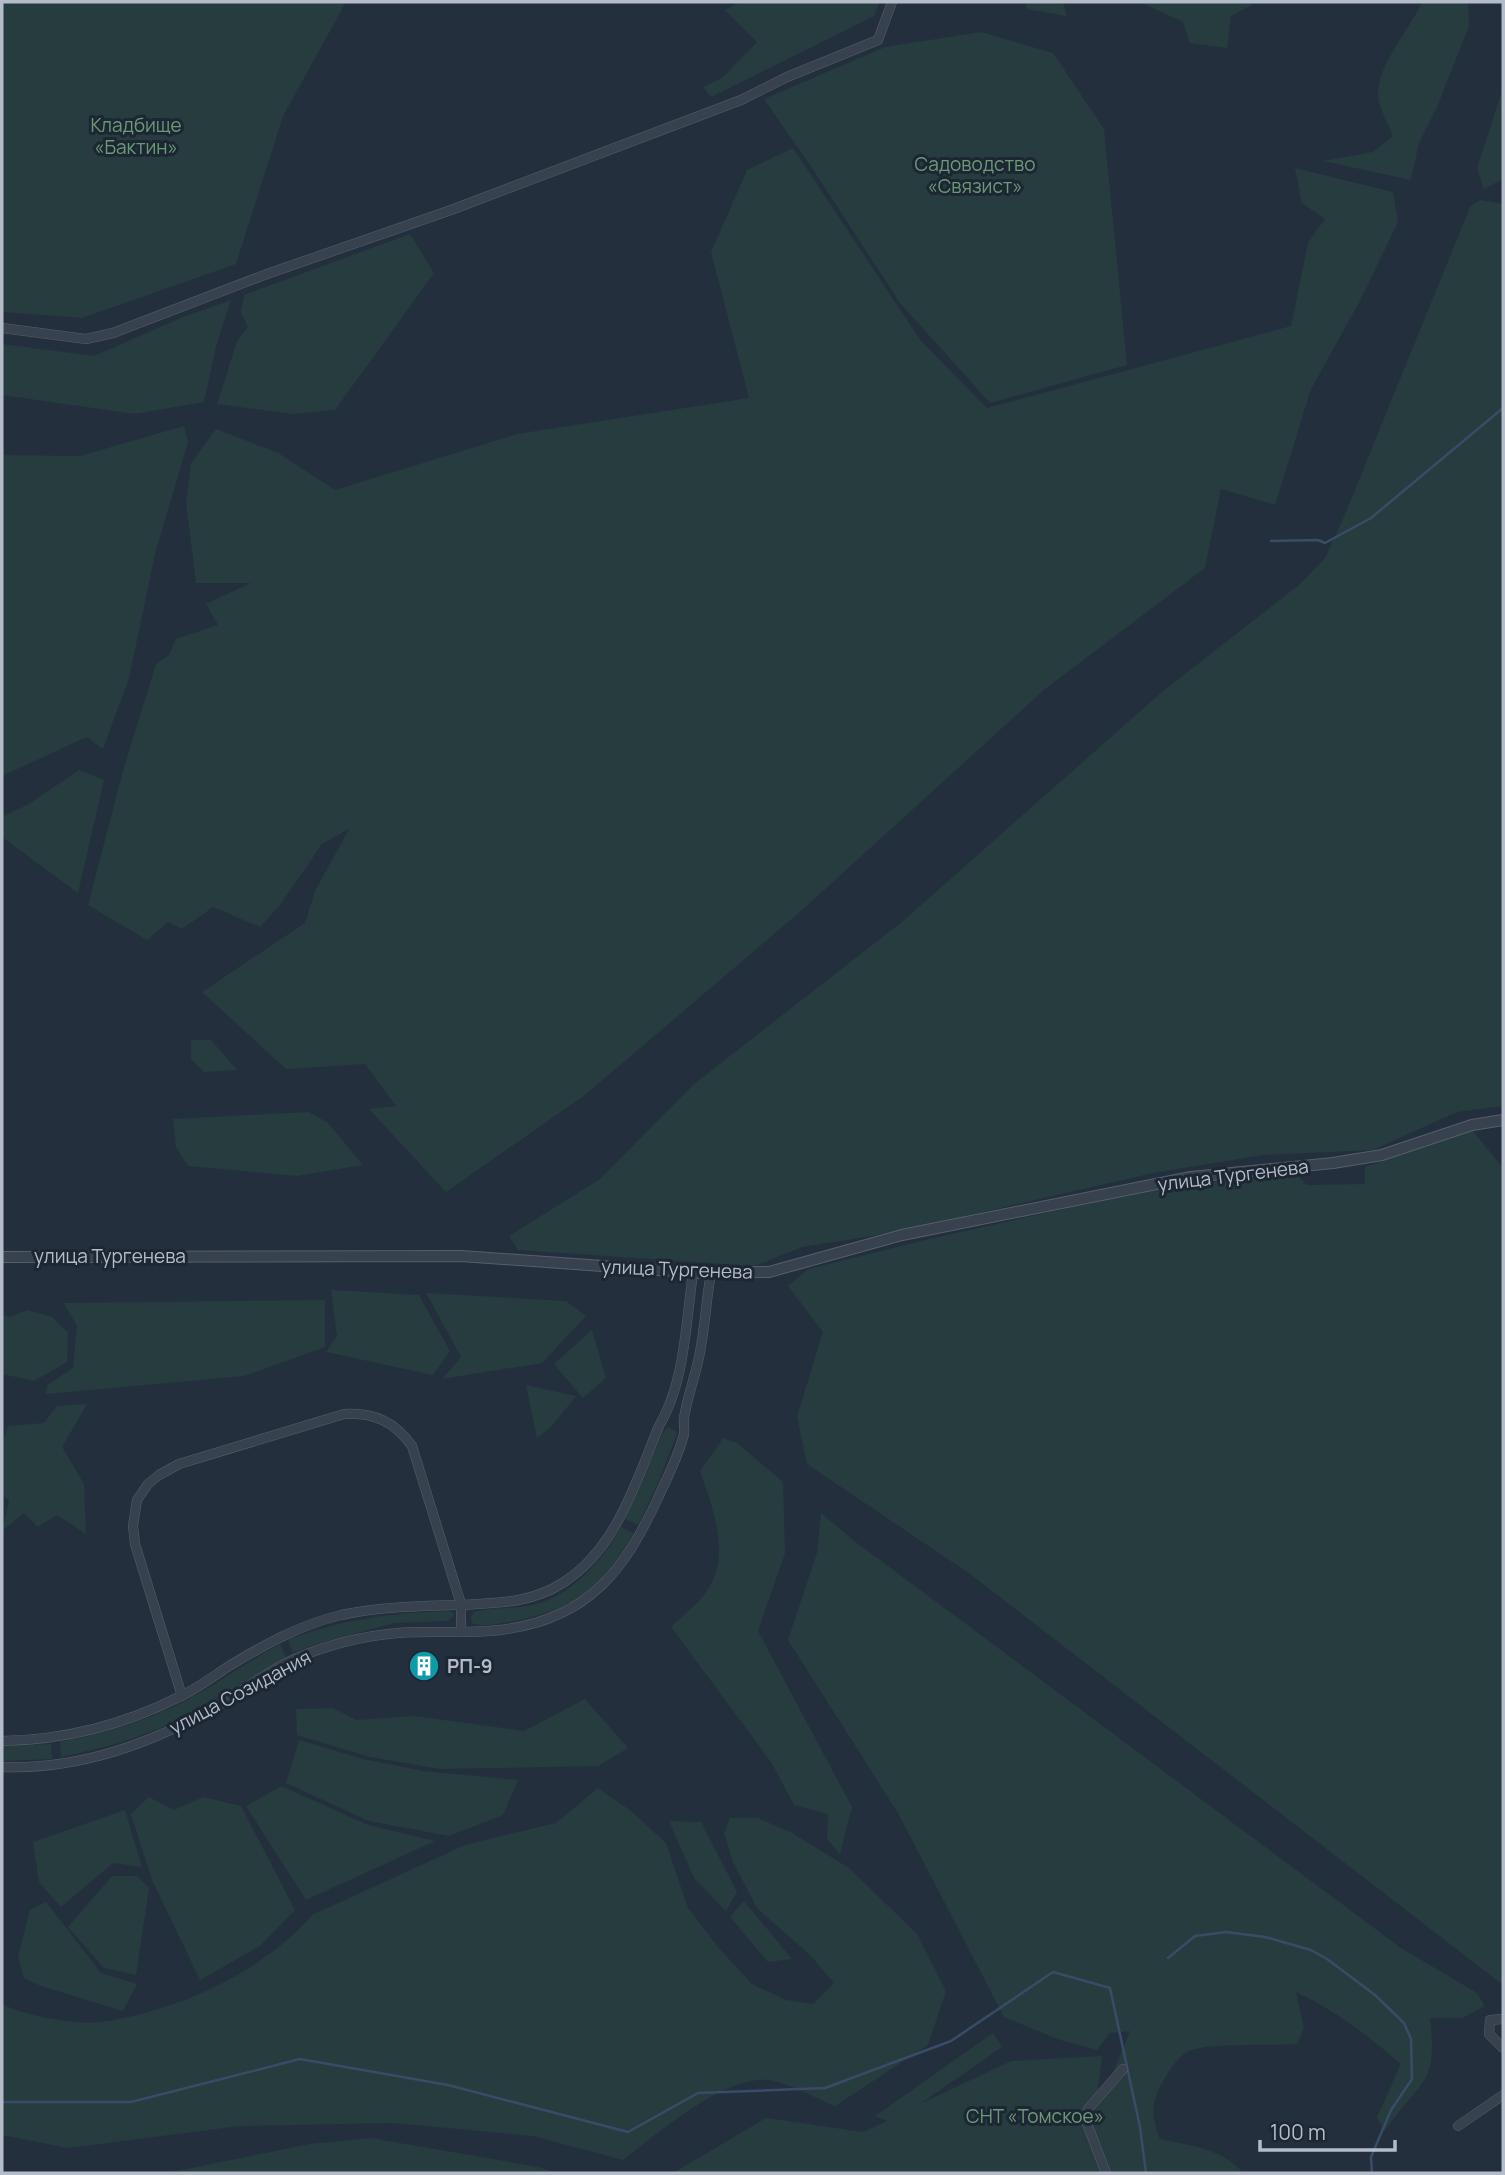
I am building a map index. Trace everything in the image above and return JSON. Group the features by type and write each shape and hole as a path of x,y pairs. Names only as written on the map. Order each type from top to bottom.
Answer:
{"street":[{"path":"2,328 86,339 113,333 267,274 451,210 741,100 787,77 878,40 892,2"},
{"name":"улица Тургенева","path":"2,1256 461,1256 711,1273 769,1272 902,1235 1191,1177 1333,1163 1382,1155 1472,1125 1503,1120"},
{"name":"улица Созидания","path":"2,1741 54,1737 97,1729 182,1696 281,1636 341,1615 373,1610 502,1604 530,1599 564,1583 589,1562 605,1543 667,1412 675,1390 693,1272"},
{"name":"улица Созидания","path":"2,1767 69,1762 105,1755 158,1736 223,1703 292,1660 321,1649 396,1633 505,1630 541,1623 570,1611 610,1578 642,1533 664,1484 684,1432 684,1418 700,1353 711,1273"},
{"path":"182,1696 132,1526 137,1500 148,1484 179,1465 344,1414 370,1415 390,1422 406,1437 416,1456 461,1604 461,1632"},
{"path":"659,1426 665,1421 673,1421 680,1424 684,1432"},
{"path":"1503,2019 1490,2020 1489,2034 1503,2048"},
{"path":"1106,2173 1086,2121 1088,2109 1123,2069"},
{"path":"1458,2126 1503,2095"}],"green space":[{"name":"Кладбище «Бактин»","path":"2,2 346,2 283,116 236,264 82,318 2,312"},
{"path":"740,2 880,2 874,16 711,97 703,87 722,78 757,42 725,10"},
{"path":"1027,2 1063,2 1067,16 1026,9"},
{"path":"1140,2 1251,2 1252,5 1231,16 1227,48 1190,43 1183,22"},
{"path":"1422,2 1468,2 1469,26 1437,107 1419,143 1411,180 1323,161 1373,152 1393,136 1380,105 1378,89 1386,63"},
{"name":"Садоводство «Связист»","path":"981,32 1053,53 1104,129 1127,365 990,403 900,303 764,99 885,47"},
{"path":"1503,88 1503,179 1484,189 1477,168"},
{"path":"793,148 921,341 987,408 1291,326 1308,243 1325,219 1302,203 1295,168 1393,192 1398,222 1360,301 1311,389 1275,505 1221,489 1205,568 1045,689 801,911 585,1095 446,1192 369,1109 396,1106 365,1064 286,1069 202,992 305,923 315,891 349,829 322,844 280,905 260,927 213,907 182,929 168,922 147,940 88,905 124,767 156,664 169,655 176,639 218,625 206,604 251,583 196,583 186,503 191,463 216,429 278,453 335,490 517,434 749,398 711,252 747,170"},
{"path":"1480,200 1503,204 1503,1106 1457,1112 1373,1150 1264,1155 1153,1173 892,1233 802,1247 755,1266 518,1250 509,1236 600,1179 694,1084 903,921 1163,691 1299,585 1325,558 1470,207"},
{"path":"410,234 434,273 335,410 293,414 217,404 237,341 248,327 241,312 244,295"},
{"path":"231,300 216,347 204,402 135,414 2,395 2,344 94,356 183,317"},
{"path":"184,426 188,442 155,554 129,678 103,749 87,737 2,776 2,455 80,456"},
{"path":"79,770 104,780 78,893 2,837 2,817 29,804"},
{"path":"191,1040 211,1040 237,1070 204,1072 191,1059"},
{"path":"309,1112 328,1123 363,1165 297,1176 188,1166 176,1147 173,1119"},
{"path":"1473,1131 1503,1168 1503,1985 970,1574 807,1464 797,1416 823,1332 788,1286 808,1269 1140,1192 1292,1171 1307,1185 1365,1184 1365,1167"},
{"path":"331,1290 419,1295 450,1351 433,1375 326,1352 337,1336"},
{"path":"426,1293 566,1301 586,1316 542,1363 442,1379 461,1357"},
{"path":"325,1300 325,1347 244,1376 46,1394 47,1385 73,1368 77,1326 64,1303"},
{"path":"28,1310 52,1317 68,1333 67,1362 34,1381 2,1374 2,1314 10,1317"},
{"path":"592,1330 606,1378 583,1398 554,1364"},
{"path":"526,1385 576,1396 551,1427 537,1438"},
{"path":"87,1404 62,1447 84,1484 86,1534 57,1515 38,1527 24,1513 2,1531 9,1500 2,1495 2,1445 8,1426 44,1423 57,1406"},
{"path":"668,1427 677,1432 676,1436 638,1525 625,1519 663,1432"},
{"path":"723,1438 737,1443 783,1482 785,1553 758,1631 852,1807 840,1854 827,1839 828,1814 794,1805 771,1762 671,1627 694,1606 714,1578 718,1563 718,1532 700,1471"},
{"name":"СНТ «Томское»","path":"821,1513 853,1540 1401,1948 1477,1993 1485,2006 1462,2018 1430,2018 1432,2049 1428,2072 1384,2132 1377,2117 1401,2064 1351,2024 1296,1992 1304,2028 1297,2044 1195,2049 1177,2061 1156,2096 1154,2116 1160,2139 1216,2153 1243,2173 673,2173 766,2118 863,2132 887,2121 875,2116 993,2033 1002,2047 920,2104 1011,2061 1102,2056 1096,2103 1106,2089 1130,2031 1110,2033 1097,2050 1060,2040 1004,2017 898,1813 788,1640 817,1553"},
{"path":"621,1527 634,1533 622,1552 598,1581 571,1602 555,1610 515,1621 487,1625 472,1623 474,1612 528,1606 543,1602 570,1587 594,1565"},
{"path":"449,1611 455,1614 448,1621 394,1623 293,1653 288,1640 367,1618"},
{"path":"280,1644 286,1657 189,1714 127,1740 61,1757 60,1742 153,1716 183,1702"},
{"path":"585,1699 628,1748 598,1766 440,1769 370,1757 297,1735 296,1709 333,1708 356,1720 414,1716 524,1731"},
{"path":"299,1740 363,1759 423,1771 518,1780 503,1815 449,1836 369,1821 286,1783"},
{"path":"51,1744 52,1759 2,1761 2,1746"},
{"path":"281,1786 368,1825 435,1841 306,1900 246,1806"},
{"path":"598,1788 631,1811 666,1843 688,1908 718,1947 752,1984 786,2000 813,2004 834,1983 811,1956 757,1908 733,1862 724,1833 730,1818 758,1818 792,1833 849,1868 917,1934 946,1991 928,2045 835,2106 774,2081 756,2080 736,2085 695,2107 623,2160 533,2136 394,2123 240,2126 68,2148 2,2135 2,2004 37,2016 91,2023 130,2017 188,1999 269,1955 312,1915 465,1845 556,1823"},
{"path":"149,1797 174,1810 203,1797 241,1806 295,1910 260,1946 200,1980 152,1880 131,1814"},
{"path":"125,1810 142,1867 113,1863 61,1907 39,1882 33,1842"},
{"path":"669,1821 701,1822 737,1892 726,1911 694,1878"},
{"path":"112,1876 137,1876 149,1888 136,1975 104,1968 68,1927"},
{"path":"744,1901 792,1959 768,1962 730,1917"},
{"path":"46,1902 101,1973 137,1984 123,2011 41,1986 24,1978 18,1957 30,1910"},
{"path":"371,2138 539,2167 556,2173 166,2173 310,2144"}],"waterway":[{"path":"1271,541 1318,540 1325,543 1371,518 1503,408"},
{"path":"1168,1958 1195,1936 1226,1932 1265,1937 1311,1950 1327,1959 1375,1995 1404,2023 1411,2039 1412,2079 1391,2110 1371,2157 1372,2173"},
{"path":"2,2102 131,2102 300,2059 448,2085 628,2132 698,2093 825,2088 951,2041 1053,1972 1110,1988 1140,2127 1146,2173"}],"place":[{"name":"РП-9","path":"424,1666"}]}
